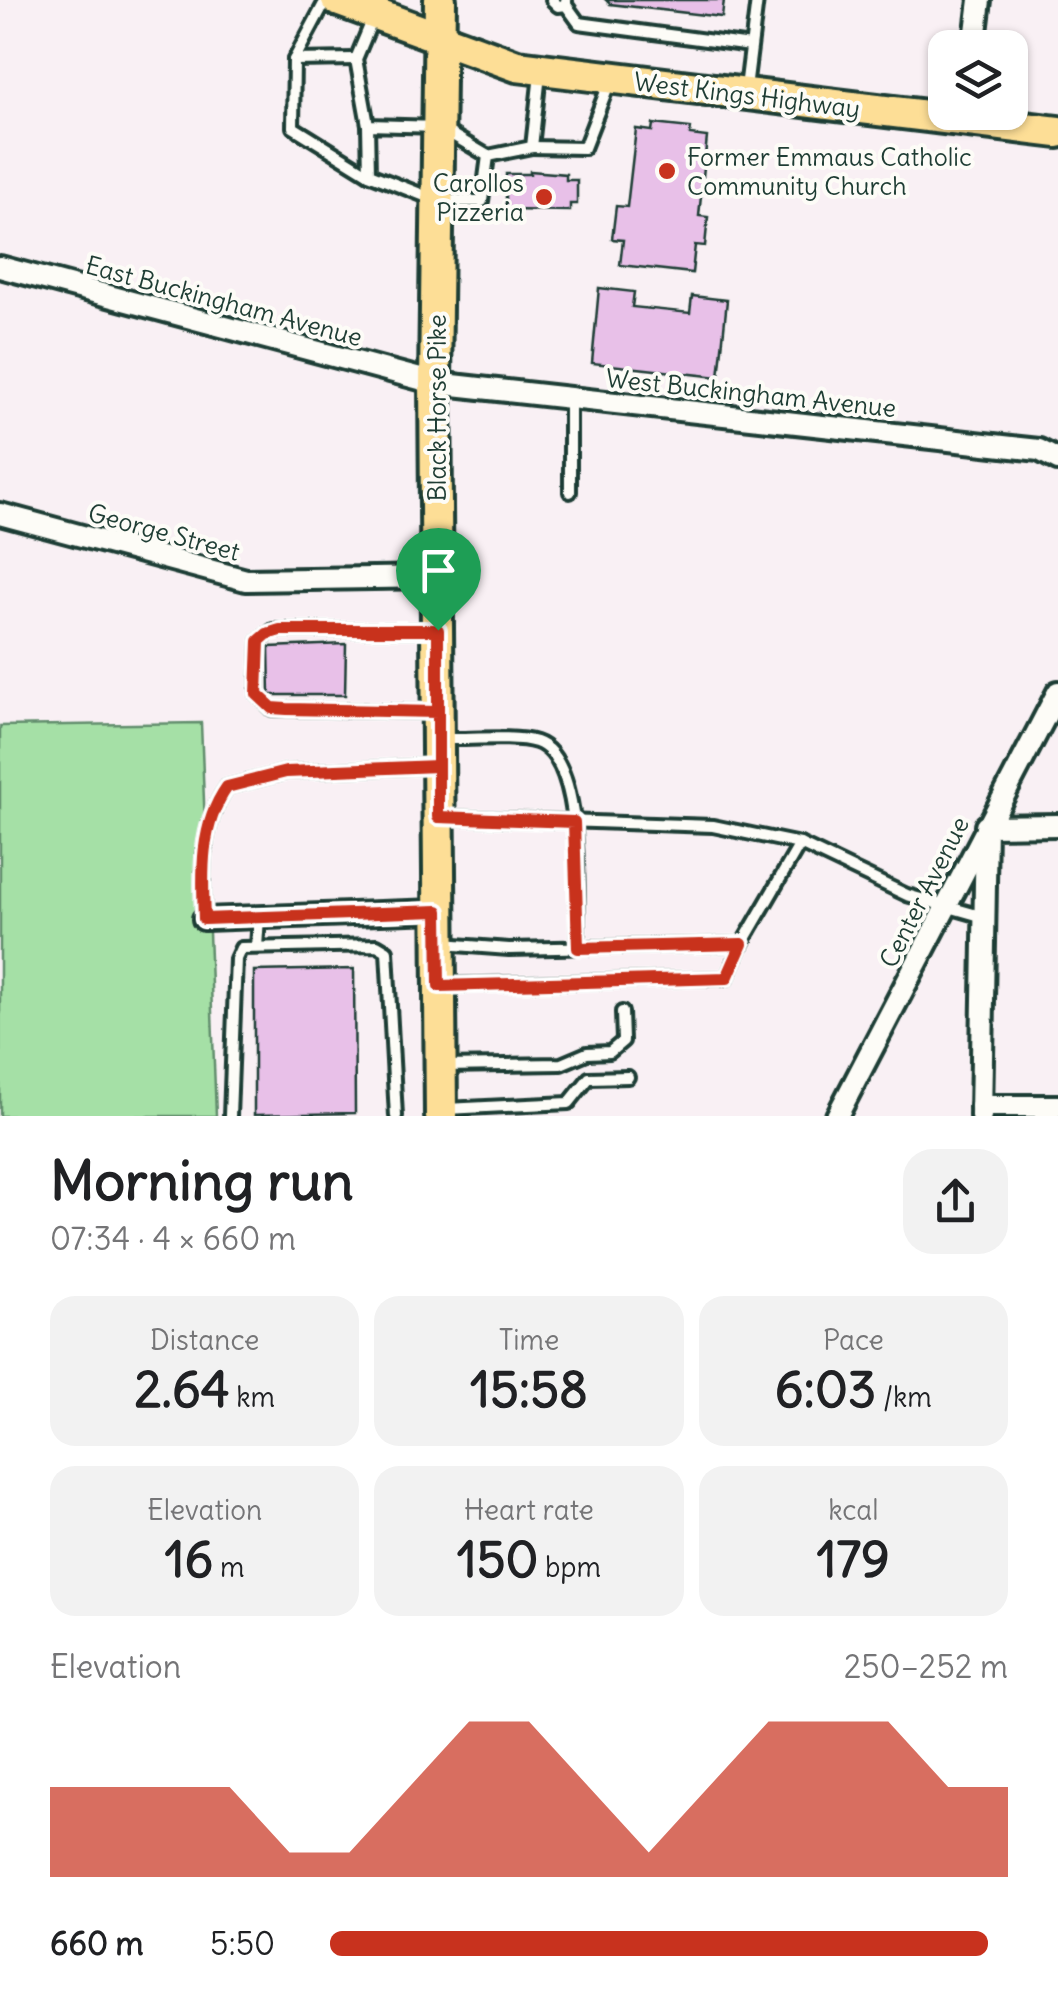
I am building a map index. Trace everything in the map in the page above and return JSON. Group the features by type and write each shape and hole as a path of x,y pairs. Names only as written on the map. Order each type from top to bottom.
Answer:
{"main road":[{"name":"West Kings Highway","path":"337,0 440,41 518,66 928,113"},
{"name":"Black Horse Pike","path":"440,0 436,383 441,1113"},
{"name":"West Kings Highway","path":"1028,127 1058,132"}],"street":[{"path":"976,30 980,0"},
{"name":"East Buckingham Avenue","path":"0,266 436,383"},
{"name":"West Buckingham Avenue","path":"436,383 1039,450 1058,460"},
{"name":"George Street","path":"0,514 246,580 437,577"},
{"name":"Center Avenue","path":"837,1116 1058,692"},
{"path":"1058,826 986,826 981,1111 1058,1106"},
{"path":"204,919 438,911"}],"lane":[{"path":"326,0 294,60 293,127 369,174 438,201 482,201 488,156"},
{"path":"552,0 558,6 566,3 579,23 751,46"},
{"path":"746,94 757,0"},
{"path":"369,174 368,126 356,59 375,15"},
{"path":"294,60 356,59"},
{"path":"532,147 540,69"},
{"path":"368,126 439,127 488,156 532,147 584,148 612,78"},
{"path":"570,398 570,492"},
{"path":"438,630 273,630 259,641 257,694 272,708 438,739 536,742 556,754 568,780 574,822 578,948"},
{"path":"204,919 202,876 209,822 227,787 438,739"},
{"path":"438,817 714,826 800,844 944,908 985,917"},
{"path":"439,986 727,978 742,944 800,844"},
{"path":"258,948 259,917"},
{"path":"439,944 509,949 742,944"},
{"path":"230,1116 236,959 241,948 377,945 387,951 396,1116"},
{"path":"440,1066 561,1064 587,1053 610,1052 623,1041 622,1012"},
{"path":"441,1113 569,1102 589,1078 628,1077"}],"green space":[{"path":"201,723 216,1116 0,1116 0,726"}],"building":[{"path":"606,0 724,0 722,17 610,4"},
{"name":"Former Emmaus Catholic Community Church","path":"653,124 691,128 690,135 707,137 699,216 708,217 705,246 695,245 692,273 620,265 623,240 612,239 616,206 627,207 636,129 652,131"},
{"path":"506,174 566,174 566,180 577,180 577,204 570,204 570,211 506,210"},
{"path":"599,288 634,292 632,307 690,313 692,296 727,300 719,377 592,363"},
{"path":"346,644 345,695 270,695 269,647"},
{"path":"354,969 355,1113 254,1115 254,971"}],"place":[{"name":"Former Emmaus Catholic Community Church","path":"667,171"},
{"name":"Carollos Pizzeria","path":"544,197"}],"route":[{"path":"438,630 273,630 259,641 257,694 265,704 287,709 438,712 438,766 286,772 227,787 214,804 209,822 202,876 204,919 438,911 439,986 727,978 742,944 578,948 574,822 438,817 438,766 438,739 438,712 438,630"}]}
